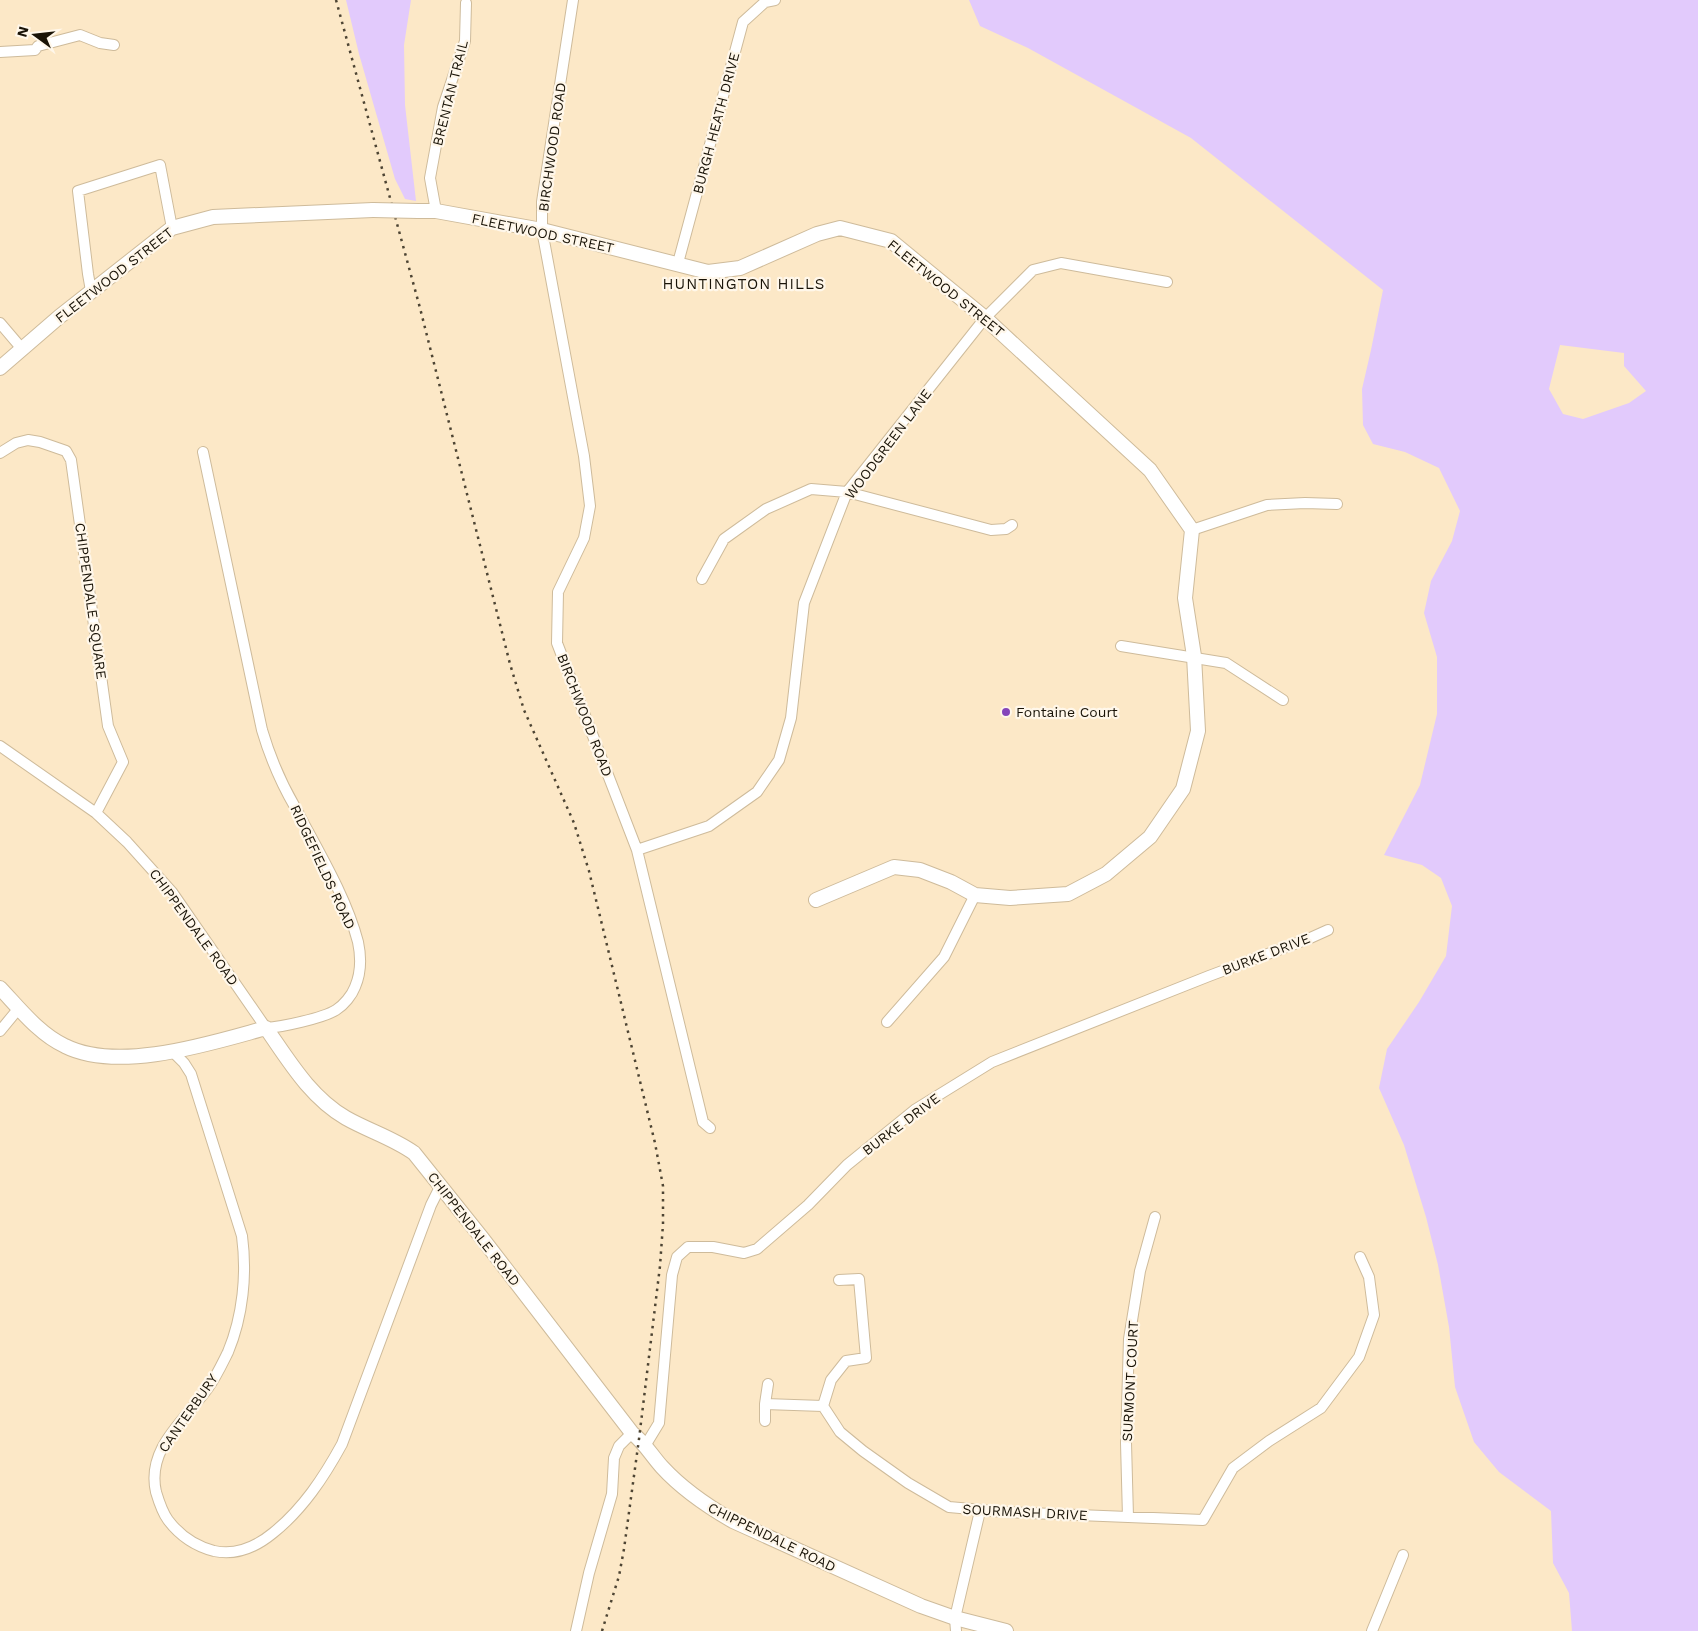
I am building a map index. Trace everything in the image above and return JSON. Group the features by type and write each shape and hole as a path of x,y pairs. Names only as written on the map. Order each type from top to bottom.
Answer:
{"street":[{"name":"BIRCHWOOD ROAD","path":"573,0 542,202 542,230 584,456 590,506 584,538 558,592 557,643 638,850 703,1122 710,1128"},
{"name":"BURGH HEATH DRIVE","path":"678,263 743,22 765,2 775,0"},
{"name":"BRENTAN TRAIL","path":"436,211 430,178 443,107 465,41 466,3"},
{"path":"0,52 34,50 38,46 80,35 100,43 114,45"},
{"path":"91,291 78,191 160,164 172,228"},
{"name":"FLEETWOOD STREET","path":"0,368 91,291 172,228 213,217 373,210 436,211 542,230 708,272 740,268 817,234 840,228 890,241 985,318 1150,470 1192,530"},
{"name":"WOODGREEN LANE","path":"638,850 709,826 757,792 779,760 791,718 804,602 847,492 985,318 1033,270 1061,263 1167,282"},
{"path":"0,323 23,350"},
{"name":"CHIPPENDALE SQUARE","path":"0,453 16,443 28,440 66,451 71,460 108,726 123,762 96,813"},
{"name":"RIDGEFIELDS ROAD","path":"0,988 42,1031 64,1046 76,1051 103,1057 173,1052 266,1028 284,1026 336,1010 355,989 360,960 358,943 337,890 311,834 292,801 268,750 254,693 203,452"},
{"path":"702,579 724,538 766,509 811,489 847,492 991,530 1006,528 1012,525"},
{"path":"816,900 894,867 920,870 952,882 976,895 1010,898 1068,894 1106,874 1150,837 1183,789 1198,731 1194,656 1185,598 1192,530 1267,505 1337,504"},
{"path":"1121,646 1194,656 1226,663 1283,700"},
{"name":"CHIPPENDALE ROAD","path":"0,746 96,813 127,842 172,892 303,1081 320,1100 347,1118 400,1143 414,1153 632,1433 685,1490 707,1506 733,1521 921,1606 955,1624 1006,1631"},
{"path":"887,1022 944,957 976,895"},
{"name":"BURKE DRIVE","path":"645,1446 659,1423 672,1275 677,1257 688,1246 713,1247 744,1253 757,1249 808,1205 847,1166 916,1109 992,1062 1328,930"},
{"path":"0,1031 19,1008"},
{"name":"CANTERBURY","path":"173,1052 184,1063 191,1074 242,1236 245,1253 243,1290 228,1351 209,1387 168,1437 157,1458 153,1473 158,1501 164,1515 182,1536 195,1544 220,1552 234,1552 251,1548 265,1540 296,1513 329,1468 342,1444 431,1205 440,1187"},
{"name":"SURMONT COURT","path":"1128,1517 1126,1443 1129,1339 1140,1271 1155,1217"},
{"name":"SOURMASH DRIVE","path":"823,1406 840,1432 863,1451 908,1483 949,1507 980,1511 1203,1520 1233,1468 1269,1441 1321,1408 1359,1357 1374,1315 1369,1277 1360,1257"},
{"path":"765,1404 823,1406 831,1380 846,1361 866,1358 859,1279 839,1280"},
{"path":"764,1421 768,1384"},
{"path":"576,1631 612,1494 614,1458 619,1446 632,1433"},
{"path":"955,1624 980,1511"},
{"path":"1372,1631 1403,1555"}],"shaded area":[{"path":"346,0 411,0 404,45 405,105 416,201 405,199 395,179 359,54"},
{"path":"969,0 1698,0 1698,1631 1572,1631 1569,1593 1553,1563 1551,1511 1499,1472 1474,1442 1455,1387 1449,1327 1438,1265 1426,1217 1404,1145 1379,1088 1387,1049 1419,1002 1446,956 1452,906 1441,878 1422,865 1384,855 1420,785 1437,714 1437,657 1424,613 1431,581 1452,541 1460,511 1439,468 1405,452 1373,444 1363,425 1362,389 1383,290 1191,138 1028,48 980,26","holes":["1560,345 1624,353 1624,366 1646,391 1629,403 1583,419 1563,414 1549,389"]}],"railway":[{"path":"336,0 420,308 510,664 524,710 574,823 589,871 655,1143 663,1186 660,1266 624,1549 619,1576 602,1631"}],"place":[{"name":"Fontaine Court","path":"1006,712"}],"district":[{"name":"HUNTINGTON HILLS","path":"744,284"}]}
